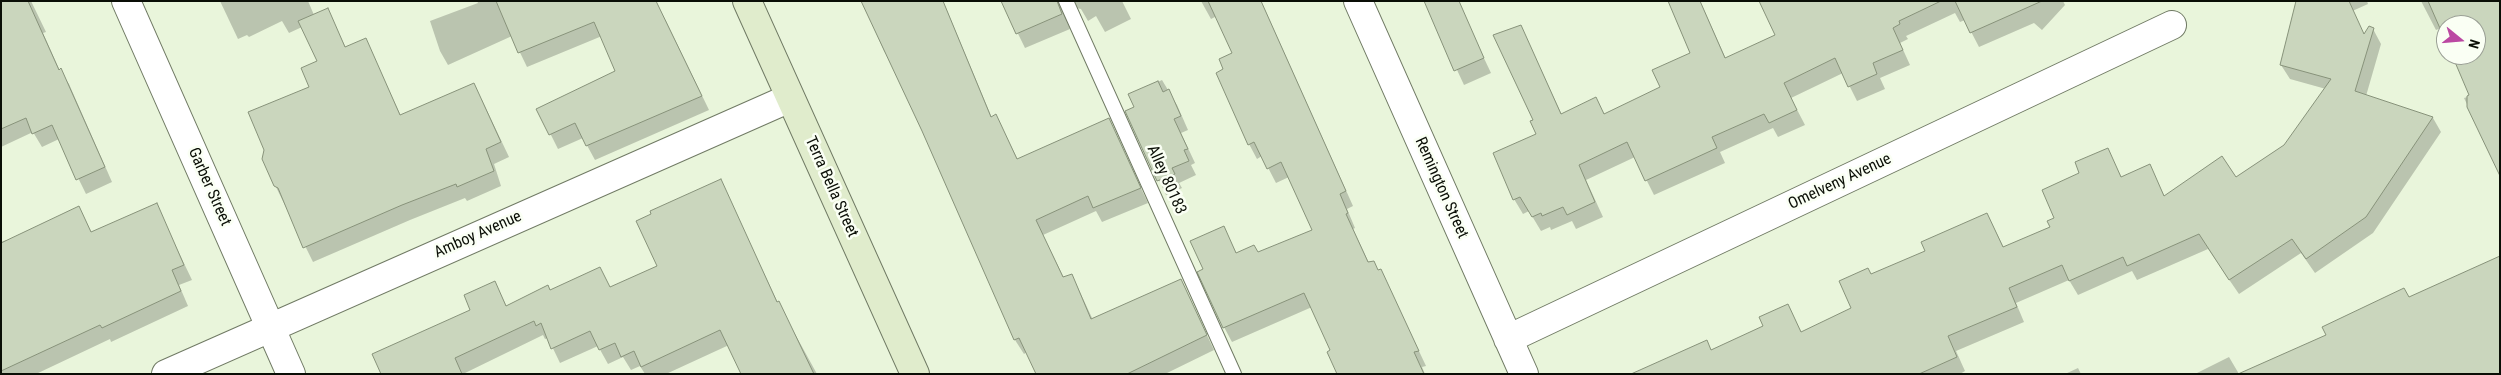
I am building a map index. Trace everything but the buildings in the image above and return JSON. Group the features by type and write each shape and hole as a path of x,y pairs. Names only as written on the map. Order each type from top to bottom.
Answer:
{"main road":[{"name":"Terra Bella Street","path":"747,1 915,374"}],"street":[{"name":"Garber Street","path":"126,1 291,374"},
{"name":"Remington Street","path":"1358,1 1524,374"},
{"name":"Omelveny Avenue","path":"1508,339 2172,25"},
{"name":"Amboy Avenue","path":"166,374 790,98"}],"lane":[{"name":"Alley 80183","path":"1066,1 1234,374"}]}
